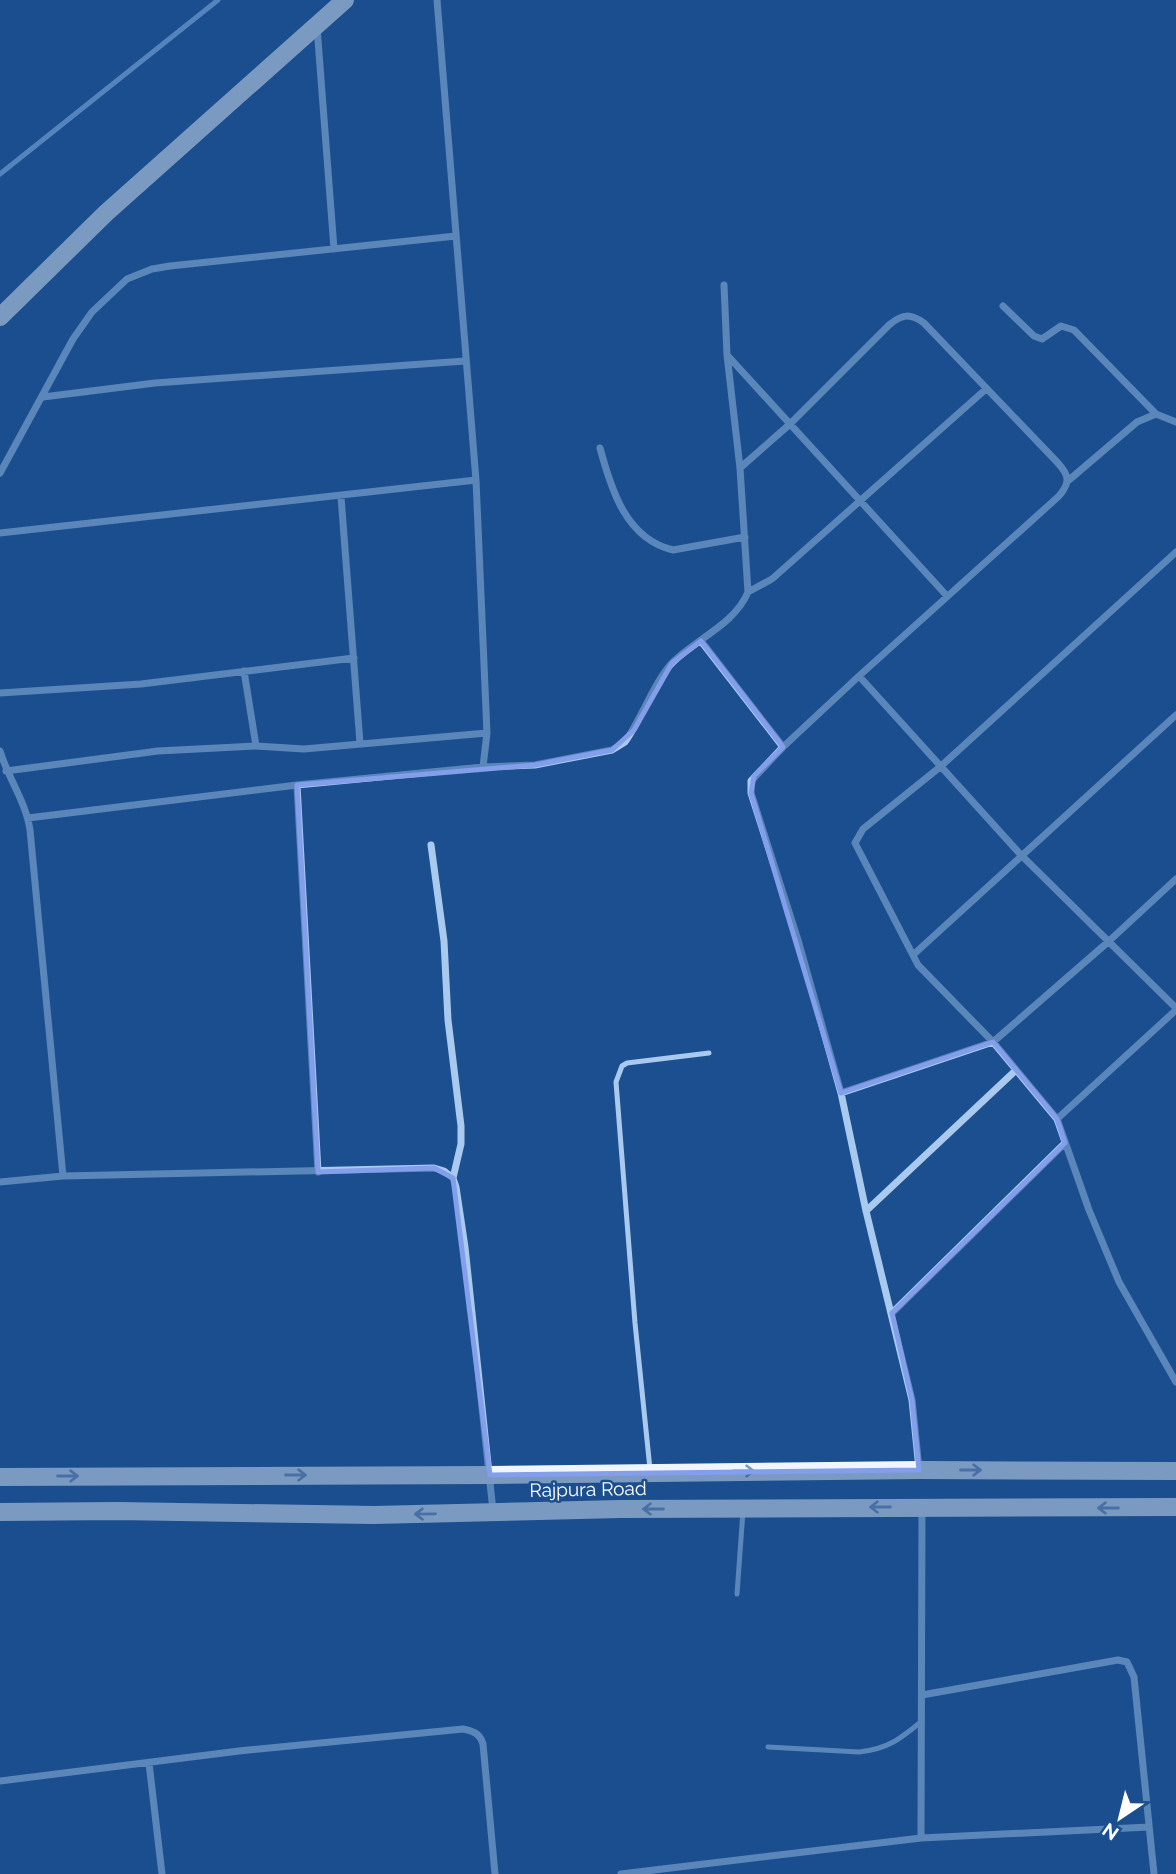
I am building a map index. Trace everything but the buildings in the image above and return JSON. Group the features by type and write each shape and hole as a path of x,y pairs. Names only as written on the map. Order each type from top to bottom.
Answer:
{"main road":[{"path":"0,317 106,213 316,23 345,0"},
{"name":"Rajpura Road","path":"0,1477 919,1470 1176,1471"},
{"name":"Rajpura Road","path":"0,1512 374,1515 743,1508 1176,1507"}],"street":[{"path":"437,0 476,480 487,733 483,767"},
{"path":"316,23 334,249"},
{"path":"0,473 84,322 104,299 127,279 152,269 170,266 456,236"},
{"path":"28,818 297,785 483,767 535,765 612,750 625,742 672,663 701,641 744,601 748,592 740,468 727,355 724,285"},
{"path":"1003,306 1034,336 1042,339 1061,326 1074,330 1156,414 1176,422"},
{"path":"740,468 790,424 889,325 898,317 907,314 924,323 1057,462 1067,473 1069,480"},
{"path":"727,355 947,596"},
{"path":"43,397 155,383 466,361"},
{"path":"748,592 772,579 986,389"},
{"path":"919,1470 912,1401 841,1093 798,940 751,793 751,781 859,676 1059,496 1069,480 1137,422 1156,414"},
{"path":"600,448 610,486 621,508 641,533 662,548 673,550 745,537"},
{"path":"0,533 476,480"},
{"path":"341,497 360,743"},
{"path":"1175,554 940,767 863,829 855,843 918,965 993,1042 1057,1119 1089,1210 1119,1282 1176,1382"},
{"path":"701,641 783,747"},
{"path":"0,693 141,684 354,658"},
{"path":"244,671 256,746"},
{"path":"859,676 1021,855 1176,1009 1057,1119"},
{"path":"913,955 1176,715"},
{"path":"6,771 158,751 256,746 304,749 487,733"},
{"path":"0,751 6,771 28,818 63,1176"},
{"path":"297,785 318,1172"},
{"path":"430,845 444,941 448,1020 461,1126 461,1144 453,1178 465,1247 494,1512"},
{"path":"841,1093 993,1042 1176,879"},
{"path":"866,1210 1016,1070"},
{"path":"892,1313 1065,1143"},
{"path":"0,1182 63,1176 434,1168 453,1178"},
{"path":"920,1838 922,1507"},
{"path":"922,1695 1118,1660 1126,1662 1133,1677 1154,1874"},
{"path":"0,1781 239,1751 450,1730 473,1731 481,1737 483,1744 495,1874"},
{"path":"149,1763 162,1874"},
{"path":"621,1874 920,1838 1149,1827"}],"lane":[{"path":"650,1472 616,1082 622,1066 627,1063 709,1053"},
{"path":"737,1594 743,1508"},
{"path":"768,1747 873,1751 897,1741 922,1721"}],"highlighted area":[{"path":"701,641 783,747 754,776 751,793 841,1093 993,1042 1057,1119 1065,1143 892,1313 912,1400 919,1470 490,1475 453,1178 434,1168 318,1172 297,785 535,765 612,750 634,730 672,663"}],"waterway":[{"path":"0,174 218,0"}]}
